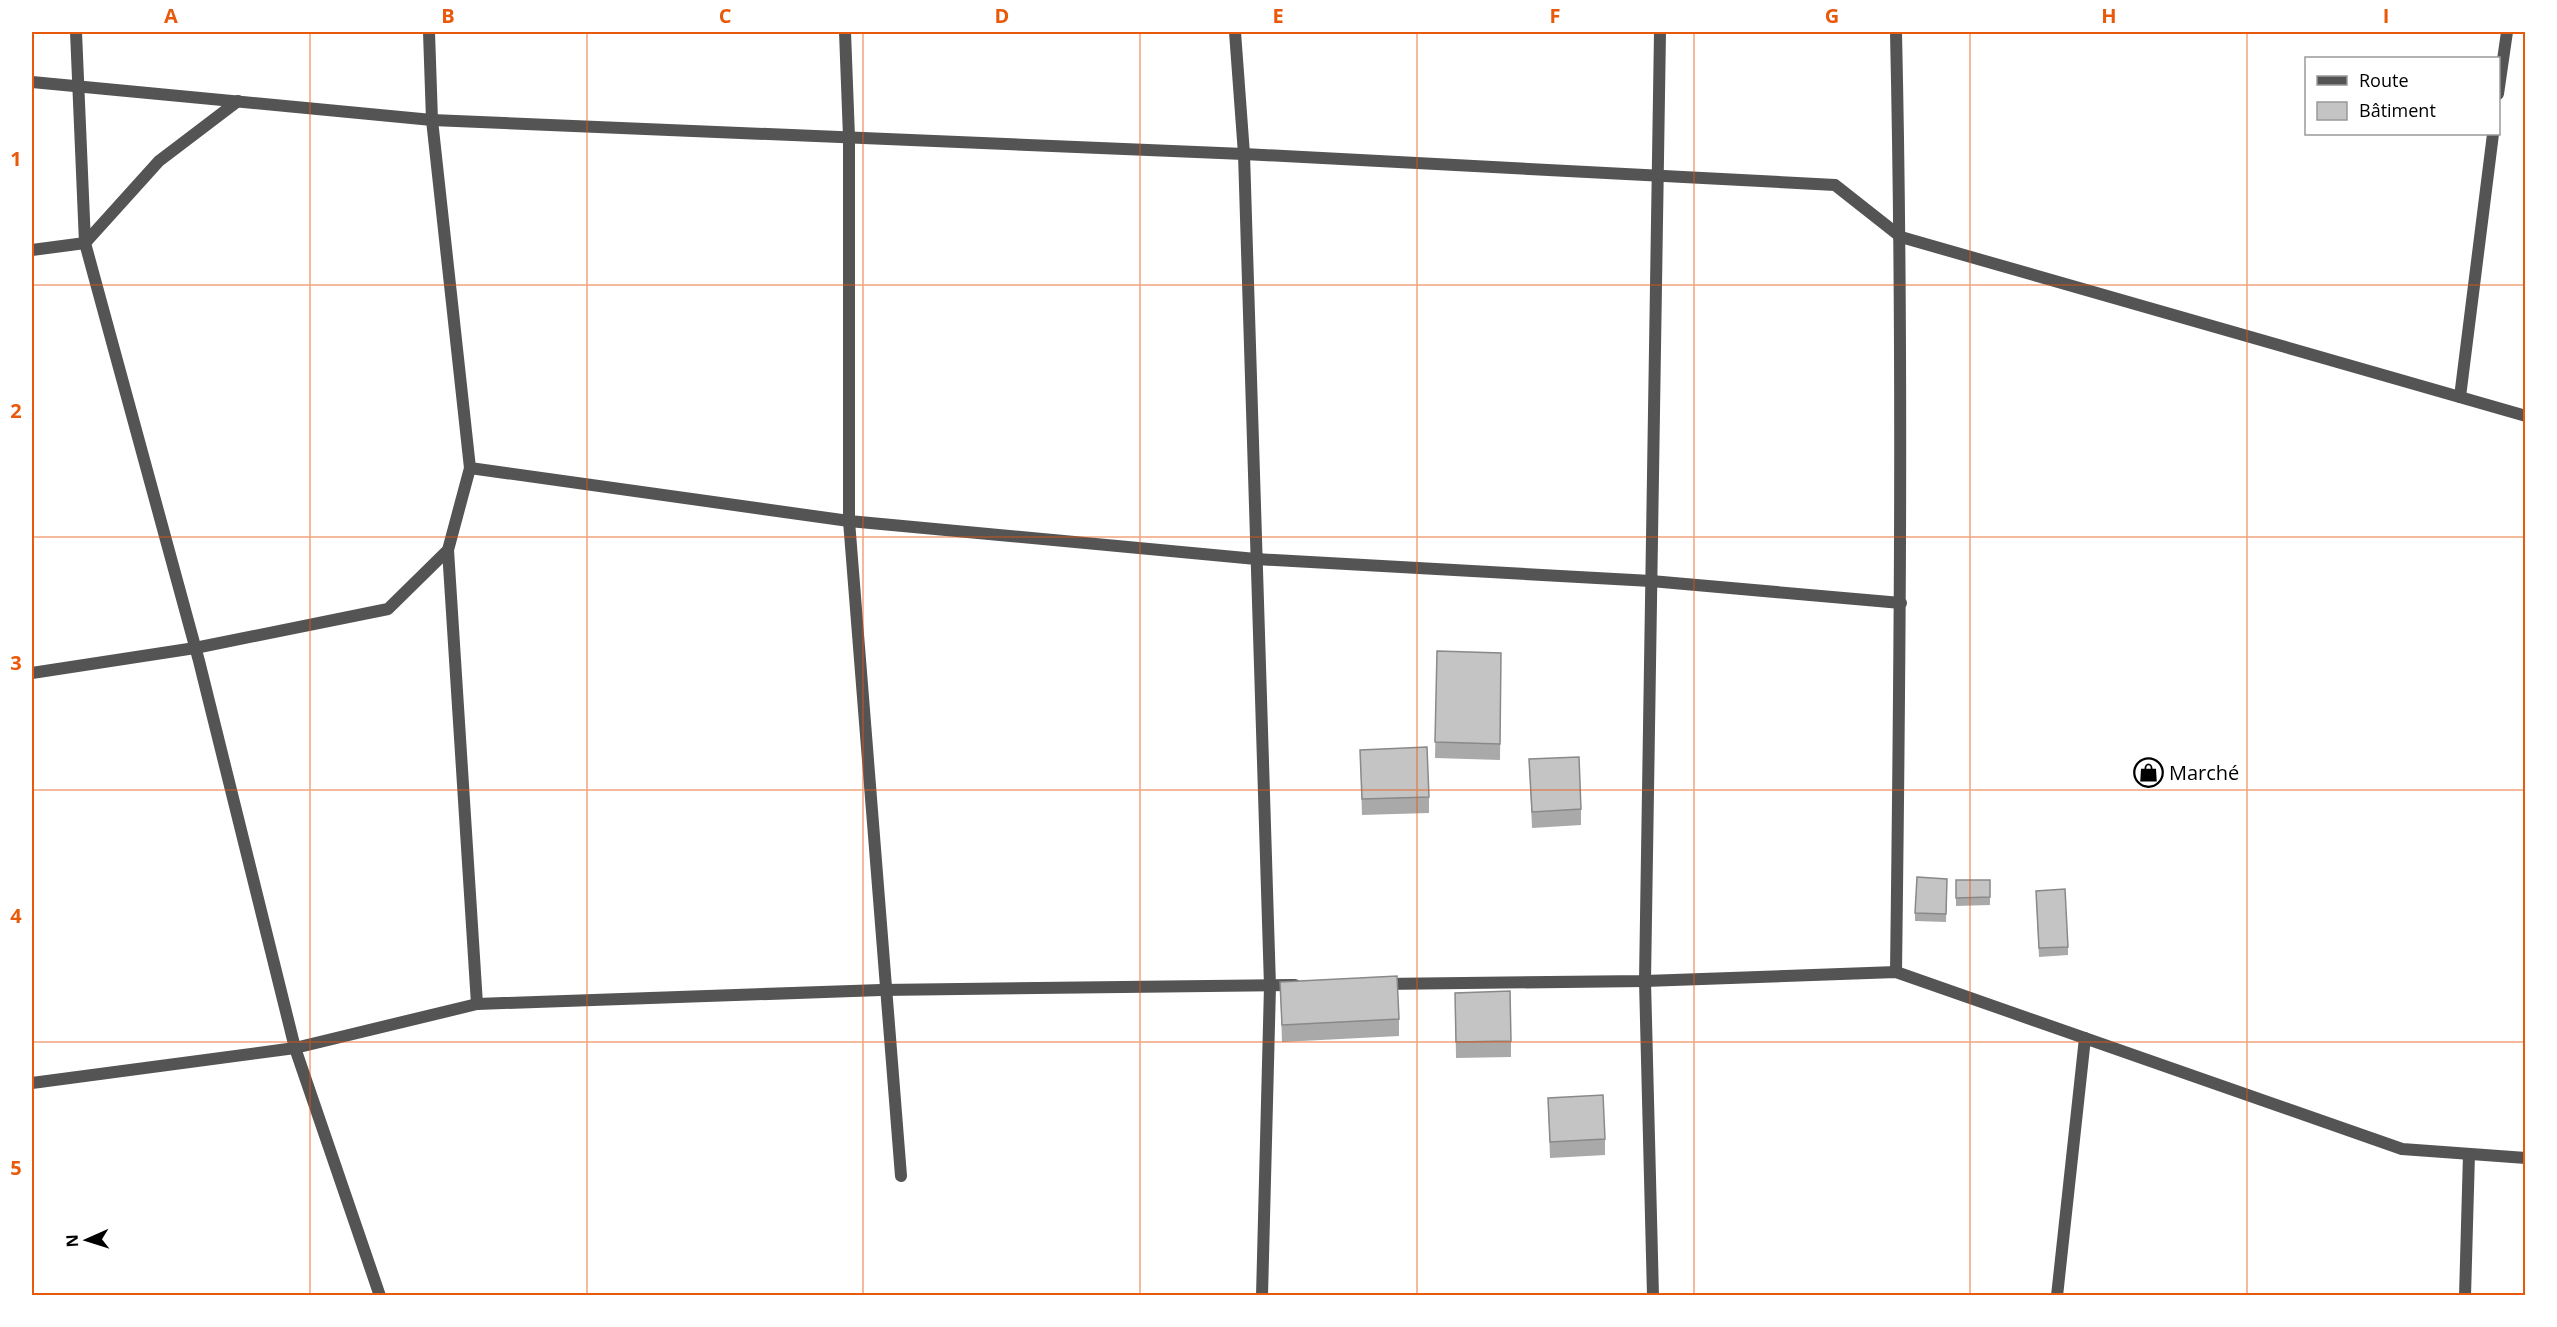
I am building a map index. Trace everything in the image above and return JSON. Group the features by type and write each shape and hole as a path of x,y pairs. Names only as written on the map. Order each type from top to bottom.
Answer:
{"street":[{"path":"76,32 85,243 195,648 296,1048 380,1296"},
{"path":"429,32 432,120 470,468 448,550 477,1004"},
{"path":"845,32 849,137 849,521 901,1176"},
{"path":"1235,32 1244,154 1270,986 1262,1296"},
{"path":"1653,1296 1645,981 1660,32"},
{"path":"1896,32 1900,237 1901,603 1896,972"},
{"path":"2500,85 2506,32"},
{"path":"32,82 432,120 1244,154 1835,185 1900,237 2526,416"},
{"path":"32,250 85,243 159,161 238,101"},
{"path":"2460,397 2493,135"},
{"path":"470,468 849,521 1256,559 1652,581 1901,603"},
{"path":"32,673 195,648 388,609 448,550"},
{"path":"1364,984 1645,981 1896,972 2402,1149 2526,1158"},
{"path":"32,1083 296,1048 477,1004 886,991 1305,985"},
{"path":"2056,1296 2085,1038"},
{"path":"2465,1296 2469,1154"}],"building":[{"path":"1437,651 1501,653 1500,744 1435,742"},
{"path":"1427,747 1429,797 1362,799 1360,750"},
{"path":"1579,757 1581,809 1532,812 1529,759"},
{"path":"1917,877 1947,879 1946,914 1915,913"},
{"path":"1956,880 1990,880 1990,897 1956,898"},
{"path":"2065,889 2068,947 2039,948 2036,891"},
{"path":"1397,976 1399,1019 1282,1025 1280,982"},
{"path":"1510,991 1511,1041 1456,1042 1455,993"},
{"path":"1603,1095 1605,1139 1550,1142 1548,1098"}],"place":[{"name":"Marché","path":"2148,772"}]}
